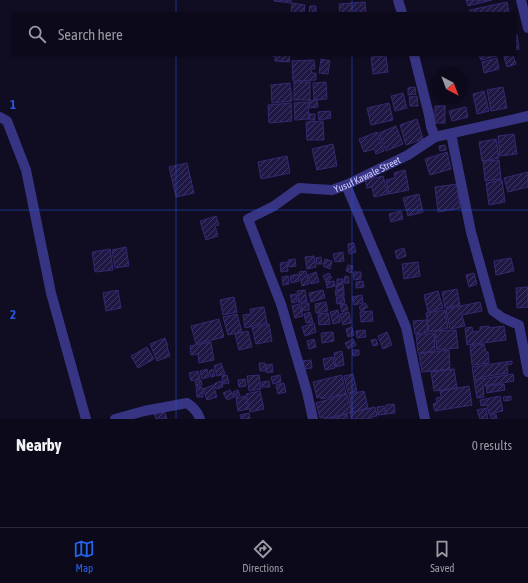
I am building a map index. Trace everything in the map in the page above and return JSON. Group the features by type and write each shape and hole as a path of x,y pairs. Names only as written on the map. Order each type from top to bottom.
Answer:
{"street":[{"path":"398,0 402,12"},
{"path":"521,0 528,28"},
{"path":"414,56 431,127 435,137"},
{"name":"Yusuf Kawale Street","path":"313,419 307,392 281,304 248,219 274,206 299,188 332,190 346,185 408,155 435,137 528,116"},
{"path":"0,117 7,121 26,170 51,293 86,419"},
{"path":"451,134 471,232 493,311 503,318 519,325 528,372"},
{"path":"346,185 406,327 425,419"},
{"path":"115,419 144,411 187,403 194,407 200,419"}],"building":[{"path":"291,0 291,3 274,1"},
{"path":"466,0 492,0 468,6"},
{"path":"365,2 366,12 340,12 339,4"},
{"path":"507,2 509,12 470,12 470,10"},
{"path":"292,3 305,5 304,12 291,12"},
{"path":"310,6 316,6 316,12 309,12"},
{"path":"516,35 517,35 519,49 516,50"},
{"path":"275,56 290,56 289,62 275,61"},
{"path":"386,56 388,72 373,74 371,57"},
{"path":"479,56 496,56 481,60"},
{"path":"513,56 516,64 507,67 504,57"},
{"path":"497,58 499,69 484,73 482,62"},
{"path":"321,59 330,61 328,74 319,73"},
{"path":"314,60 315,69 311,69 312,73 316,73 316,80 293,81 292,61"},
{"path":"294,82 310,82 310,100 294,100"},
{"path":"326,82 327,99 314,100 313,83"},
{"path":"290,83 292,101 272,103 271,85"},
{"path":"415,87 416,94 408,95 408,88"},
{"path":"503,87 507,108 491,111 487,90"},
{"path":"484,91 489,111 477,114 473,94"},
{"path":"403,93 407,108 395,111 391,96"},
{"path":"417,96 418,106 410,106 409,97"},
{"path":"317,100 318,107 310,108 309,101"},
{"path":"308,102 309,119 295,120 294,103"},
{"path":"291,103 292,121 269,123 268,105"},
{"path":"389,103 393,120 371,125 367,108"},
{"path":"435,106 445,106 445,123 435,123"},
{"path":"466,107 468,117 452,121 449,111"},
{"path":"330,111 331,118 319,120 318,112"},
{"path":"309,114 315,114 315,120 310,120"},
{"path":"417,119 423,139 406,145 400,125"},
{"path":"323,121 324,140 307,140 306,122"},
{"path":"396,126 403,144 386,151 379,133"},
{"path":"377,132 384,151 376,154 374,149 364,152 359,139"},
{"path":"514,134 517,154 500,156 498,136"},
{"path":"496,139 499,158 482,161 479,142"},
{"path":"333,144 337,166 317,170 312,149"},
{"path":"445,145 446,150 440,151 439,146"},
{"path":"447,152 451,169 430,175 425,159"},
{"path":"287,156 290,173 261,179 258,162"},
{"path":"499,160 501,179 485,181 483,161"},
{"path":"187,163 194,193 176,197 169,167"},
{"path":"405,170 409,190 389,194 386,180 395,178 394,173"},
{"path":"528,172 528,187 508,192 504,178"},
{"path":"383,176 388,194 374,197 372,187 367,188 365,180"},
{"path":"502,180 505,202 489,205 486,183"},
{"path":"457,184 460,208 438,212 435,187"},
{"path":"419,194 423,212 408,216 403,198"},
{"path":"401,211 403,219 391,222 389,214"},
{"path":"216,216 219,225 215,226 218,236 206,240 200,221"},
{"path":"354,243 356,252 349,254 348,244"},
{"path":"126,247 129,266 115,268 112,250"},
{"path":"404,248 406,256 397,259 395,251"},
{"path":"110,249 113,270 95,272 92,252"},
{"path":"343,252 344,261 335,262 333,254"},
{"path":"314,256 316,267 307,269 305,257"},
{"path":"321,257 322,264 317,264 316,258"},
{"path":"511,258 514,271 496,275 494,261"},
{"path":"295,259 296,266 289,267 288,260"},
{"path":"325,259 332,261 330,269 323,266"},
{"path":"287,262 288,271 281,272 280,263"},
{"path":"418,262 420,276 404,279 402,264"},
{"path":"348,265 353,266 351,273 346,271"},
{"path":"306,271 309,284 302,286 299,272"},
{"path":"316,272 319,282 311,284 308,275"},
{"path":"353,272 361,272 361,279 354,280"},
{"path":"329,273 332,278 326,282 323,276"},
{"path":"474,273 477,284 469,287 466,275"},
{"path":"298,274 299,281 291,283 290,276"},
{"path":"288,276 289,284 283,285 282,277"},
{"path":"345,276 349,277 349,283 344,283"},
{"path":"337,279 343,279 343,283 337,284"},
{"path":"334,281 335,286 327,288 326,282"},
{"path":"363,281 364,287 356,288 356,282"},
{"path":"343,284 344,289 336,290 336,285"},
{"path":"528,287 528,307 517,308 516,288"},
{"path":"457,289 460,305 445,308 442,292"},
{"path":"118,290 121,308 106,311 103,293"},
{"path":"305,290 307,301 299,303 297,291"},
{"path":"323,290 325,298 311,302 309,293"},
{"path":"344,290 344,296 336,296 335,291"},
{"path":"438,291 443,308 428,312 424,295"},
{"path":"296,294 297,302 292,303 290,295"},
{"path":"362,295 363,303 354,305 352,297"},
{"path":"234,297 237,312 223,315 220,300"},
{"path":"344,297 345,303 337,304 336,298"},
{"path":"326,302 328,311 316,313 315,304"},
{"path":"480,302 482,311 462,315 465,326 450,329 446,309"},
{"path":"301,303 309,303 309,310 302,311"},
{"path":"365,303 368,307 361,311 359,307"},
{"path":"299,304 303,316 295,318 292,306"},
{"path":"346,304 348,310 342,312 340,305"},
{"path":"264,307 267,323 245,328 243,315 251,314 250,309"},
{"path":"338,310 340,322 333,324 330,312"},
{"path":"445,310 448,328 429,332 426,313"},
{"path":"372,311 373,321 361,322 360,312"},
{"path":"310,312 313,322 306,323 304,314"},
{"path":"349,312 351,323 343,325 340,314"},
{"path":"328,313 330,324 319,325 318,314"},
{"path":"237,314 242,332 228,335 223,317"},
{"path":"219,319 224,337 196,344 191,326"},
{"path":"427,320 428,332 415,334 413,321"},
{"path":"314,323 316,332 305,336 302,327"},
{"path":"269,324 272,341 256,344 252,328"},
{"path":"489,326 489,328 504,326 506,340 467,345 465,328 472,327 473,332 480,331 480,327"},
{"path":"352,327 354,335 348,337 346,329"},
{"path":"365,330 366,337 357,338 356,331"},
{"path":"456,330 458,348 437,350 435,331"},
{"path":"248,331 252,347 239,350 235,334"},
{"path":"333,332 334,341 322,343 321,333"},
{"path":"387,332 392,345 383,349 378,336"},
{"path":"434,333 435,351 418,353 416,335"},
{"path":"165,338 170,356 157,361 150,344"},
{"path":"314,339 316,347 309,349 307,341"},
{"path":"353,339 356,345 348,349 345,343"},
{"path":"376,339 378,345 373,346 371,340"},
{"path":"211,342 214,360 199,363 198,354 191,355 190,346"},
{"path":"484,344 486,352 488,352 489,363 472,365 470,346"},
{"path":"147,347 154,359 138,368 131,356"},
{"path":"352,350 359,350 359,355 353,356"},
{"path":"449,350 450,369 422,372 419,354"},
{"path":"342,351 344,365 336,367 334,353"},
{"path":"333,357 335,368 325,370 323,359"},
{"path":"311,360 312,368 303,369 302,361"},
{"path":"512,361 512,364 507,365 508,373 482,377 482,379 474,380 472,367"},
{"path":"221,363 225,374 217,376 214,366"},
{"path":"259,363 265,363 266,371 260,371"},
{"path":"272,364 273,372 267,373 266,365"},
{"path":"207,369 209,377 202,379 200,371"},
{"path":"213,369 215,376 211,377 209,371"},
{"path":"454,369 457,388 434,391 431,372"},
{"path":"198,371 200,379 191,381 189,373"},
{"path":"353,374 357,391 348,393 344,376"},
{"path":"513,374 514,381 483,386 484,397 477,398 474,380"},
{"path":"227,375 229,383 223,384 222,376"},
{"path":"259,375 261,389 249,391 247,376"},
{"path":"280,375 281,382 273,384 271,377"},
{"path":"342,375 346,394 321,399 321,397 317,398 313,382"},
{"path":"245,379 246,386 239,387 238,380"},
{"path":"201,380 202,385 196,386 195,382"},
{"path":"221,381 223,387 216,389 214,384"},
{"path":"269,381 270,387 262,387 262,382"},
{"path":"284,383 286,392 278,394 276,385"},
{"path":"504,384 505,390 487,393 486,386"},
{"path":"213,385 217,397 207,400 203,389"},
{"path":"469,386 472,405 435,411 433,404 437,403 436,398 441,397 440,391"},
{"path":"196,387 202,387 203,397 197,397"},
{"path":"230,390 234,397 227,400 223,393"},
{"path":"238,390 240,395 235,397 233,392"},
{"path":"260,391 264,409 250,412 246,394"},
{"path":"364,391 368,408 353,412 349,394"},
{"path":"347,394 352,412 324,419 324,417 320,418 316,403"},
{"path":"245,396 248,409 238,411 236,398"},
{"path":"500,396 503,411 489,414 487,405 481,406 480,400"},
{"path":"511,396 511,400 504,401 503,397"},
{"path":"394,404 395,413 386,414 386,405"},
{"path":"384,406 386,414 378,415 377,407"},
{"path":"375,407 377,416 371,417 372,419 351,419 350,413"},
{"path":"486,408 488,419 480,419 477,410"},
{"path":"164,410 167,419 156,419 154,413"},
{"path":"249,413 250,419 241,419 240,415"},
{"path":"347,414 348,419 329,419"},
{"path":"496,414 497,419 491,419 490,415"}]}
